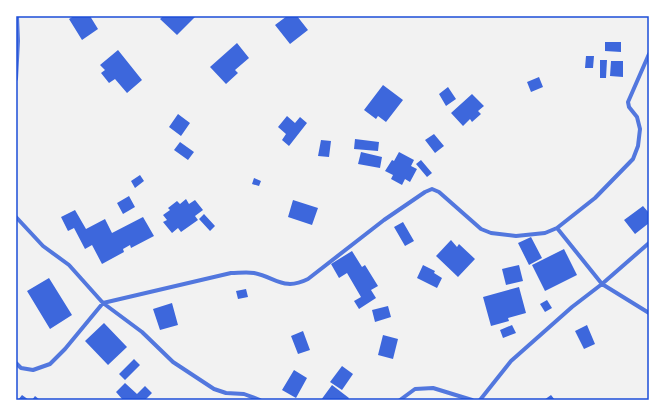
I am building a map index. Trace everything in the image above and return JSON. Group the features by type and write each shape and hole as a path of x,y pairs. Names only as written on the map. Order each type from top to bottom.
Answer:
{"street":[{"path":"16,79 18,17"},
{"path":"16,363 21,368 33,370 50,364 103,303 231,273 253,273 284,284 298,284 308,279 389,216 432,189 439,192 481,229 491,233 516,236 545,233 557,228 595,198 633,159 638,146 640,129 637,118 629,107 628,102 649,54"},
{"path":"16,217 44,246 69,265 103,303 142,332 173,362 214,389 244,394 260,400"},
{"path":"557,228 602,284 649,313"},
{"path":"480,400 511,360 649,243"},
{"path":"400,400 415,390 433,388 472,400"}],"building":[{"path":"74,16 90,16 98,29 82,40 69,19"},
{"path":"163,16 196,16 177,35 160,19"},
{"path":"287,16 297,16 308,30 290,44 275,25"},
{"path":"605,42 621,42 621,52 605,51"},
{"path":"237,43 249,58 235,70 238,73 226,84 210,67"},
{"path":"118,50 142,80 127,93 115,79 109,83 101,73 105,70 100,65"},
{"path":"586,56 594,56 593,68 585,68"},
{"path":"600,60 607,60 606,78 600,78"},
{"path":"611,61 623,61 623,77 610,76"},
{"path":"539,77 543,87 531,92 527,82"},
{"path":"383,85 403,100 386,122 378,116 376,119 364,110"},
{"path":"448,87 456,99 446,106 439,94"},
{"path":"472,94 484,106 478,111 481,114 472,122 470,119 463,126 451,113"},
{"path":"178,114 190,123 181,136 169,127"},
{"path":"287,116 295,123 300,117 307,123 289,146 282,140 286,134 278,127"},
{"path":"434,134 444,146 435,153 425,140"},
{"path":"355,139 379,142 378,151 354,149"},
{"path":"321,140 331,141 329,157 318,156"},
{"path":"180,142 194,152 188,160 174,150"},
{"path":"361,152 382,157 380,168 358,164"},
{"path":"399,152 414,160 411,166 417,169 410,182 405,179 402,185 391,179 393,175 385,171 392,160 394,161"},
{"path":"421,160 432,173 427,177 416,164"},
{"path":"140,175 144,181 135,188 131,181"},
{"path":"254,178 261,181 259,186 252,184"},
{"path":"129,196 135,207 123,214 117,203"},
{"path":"186,199 189,204 195,200 203,210 195,216 198,220 181,232 178,228 172,233 163,222 167,220 163,215 170,210 168,208 177,201 180,204"},
{"path":"293,200 318,208 312,225 288,217"},
{"path":"643,206 649,213 649,223 635,234 624,220"},
{"path":"75,210 86,229 105,219 112,233 143,217 154,236 131,248 130,245 123,249 124,252 102,264 92,245 85,249 74,228 68,231 61,217"},
{"path":"204,214 215,226 210,231 199,219"},
{"path":"403,222 414,241 405,246 394,227"},
{"path":"531,237 542,258 529,265 518,243"},
{"path":"451,240 457,247 459,244 475,259 458,277 436,256"},
{"path":"564,249 577,275 545,291 532,265"},
{"path":"352,251 362,267 365,265 378,286 371,290 376,298 359,309 354,301 361,297 347,273 339,278 331,264"},
{"path":"423,265 435,271 434,273 442,278 437,288 417,278"},
{"path":"519,265 523,281 506,285 502,269"},
{"path":"49,278 72,315 50,329 27,291"},
{"path":"519,287 526,313 508,318 509,321 491,326 483,297"},
{"path":"246,289 248,297 238,299 236,291"},
{"path":"547,300 552,308 545,312 540,304"},
{"path":"172,303 178,325 160,330 153,309"},
{"path":"388,306 391,317 375,322 372,310"},
{"path":"104,323 127,347 108,365 85,341"},
{"path":"512,325 516,333 503,338 500,330"},
{"path":"587,325 595,344 584,349 575,331"},
{"path":"303,331 310,350 298,354 291,336"},
{"path":"383,335 398,339 393,359 378,355"},
{"path":"134,359 140,365 125,380 119,374"},
{"path":"342,366 353,374 342,390 330,382"},
{"path":"294,370 307,378 296,398 282,390"},
{"path":"125,383 137,394 145,386 152,393 145,400 123,400 116,392"},
{"path":"332,385 349,398 348,400 321,400"},
{"path":"22,395 29,400 18,400"},
{"path":"551,395 555,400 544,400"},
{"path":"35,396 40,400 32,400"}]}
